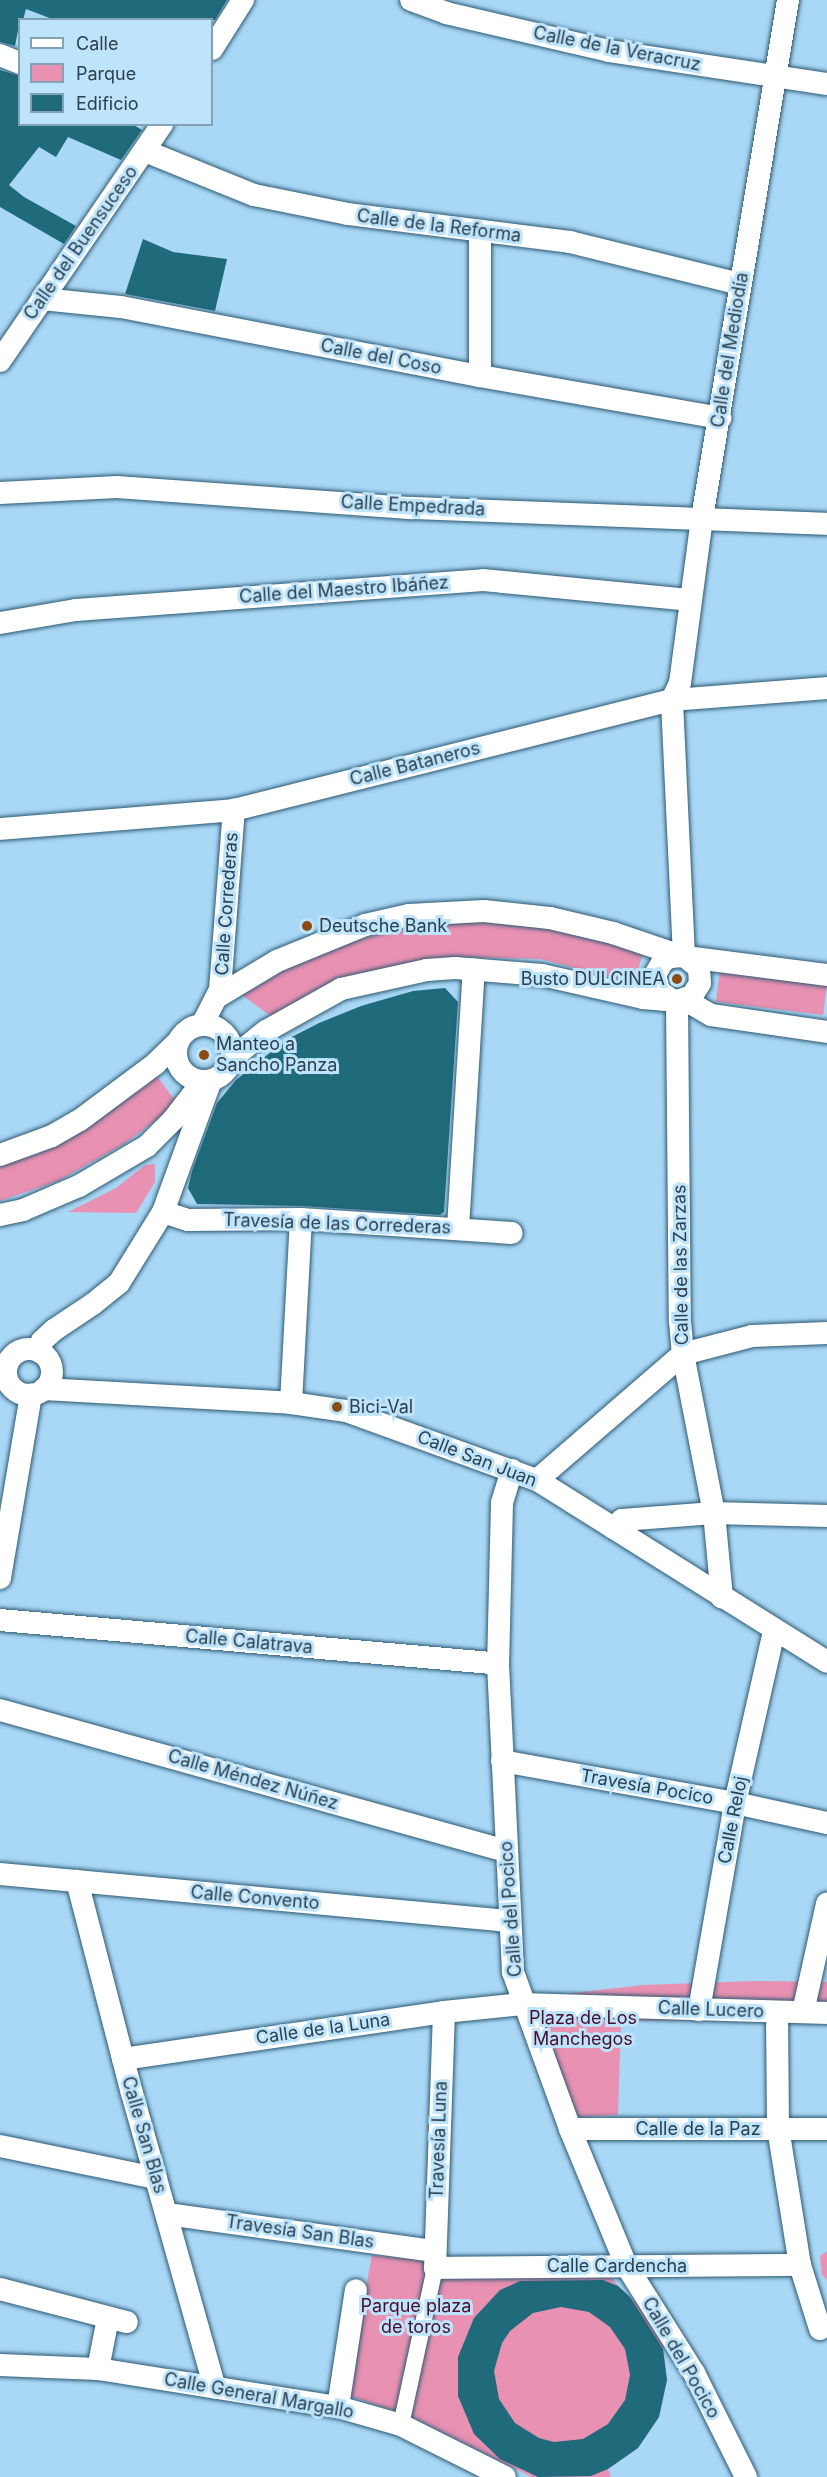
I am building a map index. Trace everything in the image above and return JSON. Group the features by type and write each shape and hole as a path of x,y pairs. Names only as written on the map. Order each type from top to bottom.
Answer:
{"street":[{"path":"213,47 243,0"},
{"name":"Calle de la Veracruz","path":"411,0 446,12 609,51 827,84"},
{"name":"Calle del Mediodía","path":"672,700 680,683 689,600 788,0"},
{"path":"0,55 18,62"},
{"name":"Calle del Buensuceso","path":"0,361 145,151 157,126"},
{"name":"Calle de la Reforma","path":"145,151 254,195 348,214 570,242 740,284"},
{"path":"480,232 480,376"},
{"name":"Calle del Coso","path":"42,299 122,307 480,376 720,418"},
{"name":"Calle Empedrada","path":"0,493 117,487 412,508 827,524"},
{"name":"Calle del Maestro Ibáñez","path":"0,623 76,610 483,580 689,600"},
{"name":"Calle Bataneros","path":"0,829 234,810 672,700 827,688"},
{"path":"672,700 683,956"},
{"name":"Calle Correderas","path":"217,998 220,990 234,810"},
{"path":"0,1215 23,1210 79,1186 147,1146 207,1080 224,1072 231,1059 266,1031 341,989 427,969 474,969 542,975 643,998 678,1000 697,990 701,975 694,962 683,956 613,933 550,918 484,911 409,915 365,925 278,961 217,998 202,1025"},
{"path":"827,975 683,956 663,961 655,975 659,991 711,1015 827,1032"},
{"path":"458,1228 474,969"},
{"name":"Calle de las Zarzas","path":"678,1000 680,1321 683,1354 714,1513 722,1598"},
{"path":"0,1155 52,1136 81,1120 155,1064 188,1030 202,1025 211,1025 225,1034 230,1042 231,1059"},
{"path":"178,1042 177,1059 180,1068 194,1079 207,1080"},
{"path":"40,1352 42,1341 54,1330 119,1283 163,1212 207,1080"},
{"path":"147,1146 180,1163"},
{"name":"Travesía de las Correderas","path":"163,1212 188,1220 301,1220 512,1233"},
{"path":"291,1403 301,1220"},
{"path":"537,1480 683,1354 752,1336 827,1333"},
{"path":"25,1349 40,1352 45,1356 52,1370 49,1384 23,1392 7,1379 3,1364 25,1349"},
{"path":"0,1578 23,1392"},
{"name":"Calle San Juan","path":"23,1392 291,1403 346,1411 537,1480 774,1632 827,1662"},
{"name":"Calle del Pocico","path":"512,1470 502,1503 498,1664 513,1972 570,2129 626,2265 694,2373 746,2477"},
{"path":"613,1528 622,1520 714,1513 827,1516"},
{"name":"Calle Calatrava","path":"0,1620 498,1664"},
{"name":"Calle Reloj","path":"699,2010 735,1803 774,1632"},
{"name":"Calle Méndez Núñez","path":"0,1710 506,1851"},
{"name":"Travesía Pocico","path":"502,1761 735,1803 827,1823"},
{"name":"Calle Convento","path":"0,1874 509,1921"},
{"name":"Calle San Blas","path":"77,1881 123,2059 215,2388"},
{"path":"803,2012 827,1904"},
{"name":"Calle Lucero","path":"523,2004 827,2013"},
{"name":"Calle de la Luna","path":"123,2059 444,2012 523,2004"},
{"name":"Travesía Luna","path":"434,2259 444,2012"},
{"path":"777,2013 778,2128 800,2265 819,2329"},
{"name":"Calle de la Paz","path":"570,2129 827,2129"},
{"path":"0,2146 156,2178"},
{"name":"Travesía San Blas","path":"167,2214 434,2259"},
{"path":"401,2425 434,2259"},
{"name":"Calle Cardencha","path":"434,2259 626,2265 800,2265"},
{"path":"0,2289 118,2320 98,2369"},
{"path":"338,2407 356,2290"},
{"name":"Calle General Margallo","path":"0,2366 98,2369 338,2407 401,2425 505,2477"}],"green space":[{"path":"487,922 544,928 643,951 635,983 540,959 456,957 272,1017 242,995 296,963 344,944 390,931 440,924"},
{"path":"720,969 827,982 823,1015 716,1002"},
{"path":"156,1075 178,1104 124,1144 58,1181 0,1201 0,1166 41,1152 93,1124"},
{"path":"155,1164 155,1182 136,1213 68,1212 116,1188 145,1165"},
{"name":"Plaza de Los Manchegos","path":"755,1981 827,1982 827,2019 621,2021 618,2115 577,2117 529,1998 643,1985"},
{"path":"827,2251 827,2280 822,2275 820,2256"},
{"name":"Parque plaza de toros","path":"372,2255 424,2260 601,2265 618,2286 645,2311 663,2344 667,2380 659,2417 638,2448 608,2469 611,2477 532,2477 410,2416 346,2395"}],"building":[{"path":"0,0 227,0 215,20 213,18 50,18 26,9 24,18 18,18 15,46 0,42"},
{"path":"0,70 18,75 18,126 135,126 142,130 121,160 68,137 56,157 39,147 9,185 24,197 76,226 64,244 0,207"},
{"path":"143,239 173,252 227,259 215,311 125,294"},
{"path":"445,988 458,1002 444,1212 440,1215 302,1206 197,1204 188,1188 192,1171 217,1103 236,1080 286,1040 319,1023 361,1006 413,991"},
{"path":"603,2280 618,2286 630,2297 663,2349 667,2380 659,2417 638,2448 608,2469 591,2476 538,2477 500,2459 474,2434 458,2396 458,2357 474,2318 500,2290 520,2281","holes":["561,2307 589,2312 610,2327 625,2349 630,2375 625,2400 608,2424 583,2439 554,2442 539,2438 515,2423 499,2399 494,2371 502,2343 510,2331 533,2313"]}],"place":[{"name":"Deutsche Bank","path":"307,926"},
{"name":"Busto DULCINEA","path":"677,979"},
{"name":"Manteo a Sancho Panza","path":"204,1055"},
{"name":"Bici-Val","path":"337,1407"}]}
